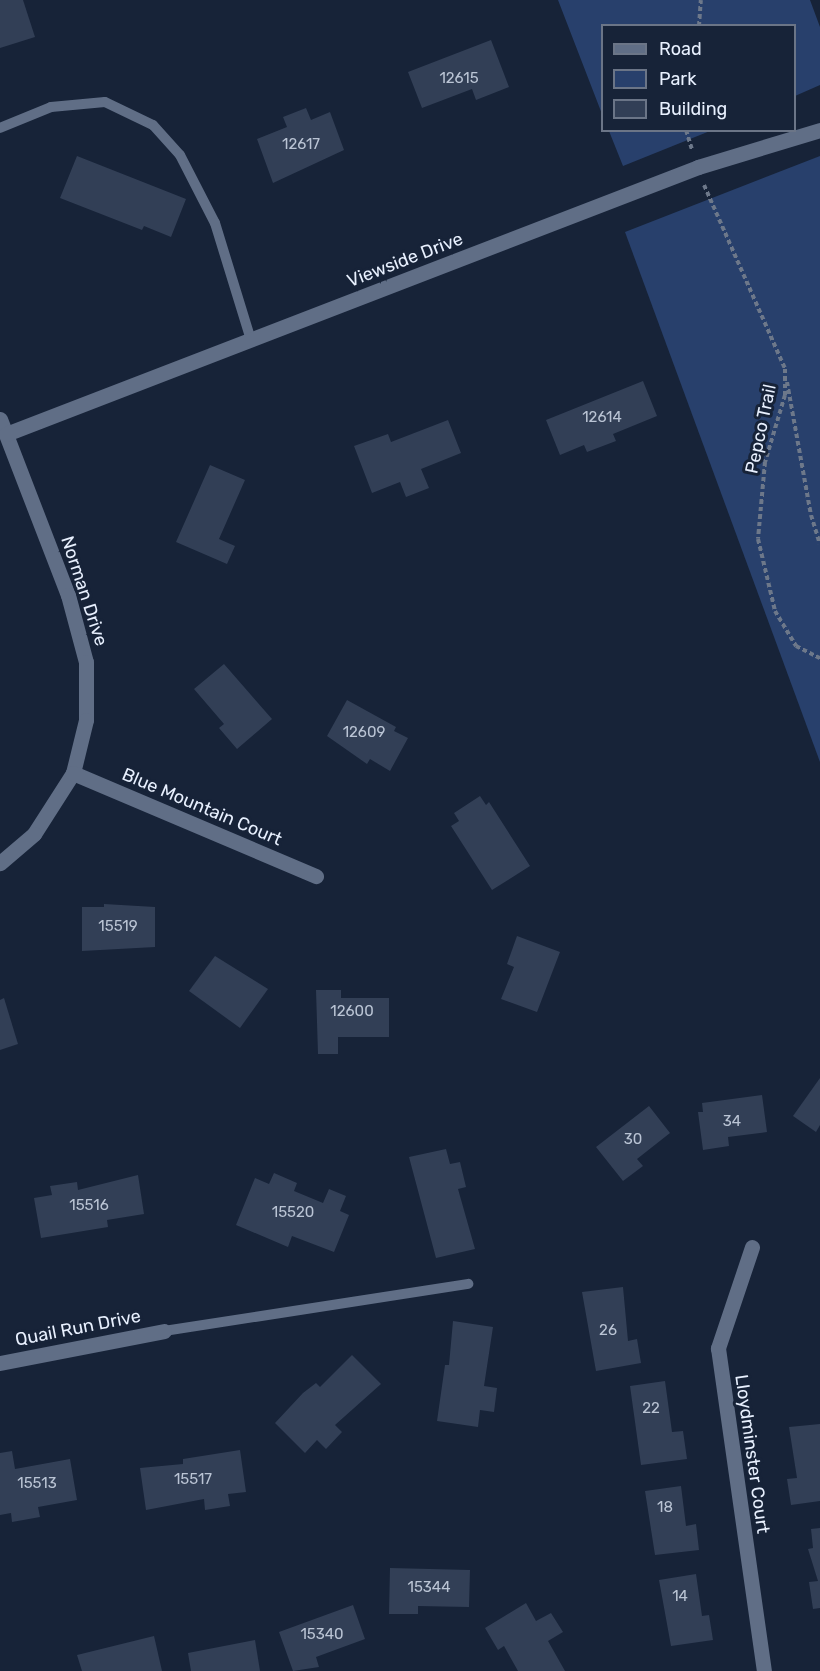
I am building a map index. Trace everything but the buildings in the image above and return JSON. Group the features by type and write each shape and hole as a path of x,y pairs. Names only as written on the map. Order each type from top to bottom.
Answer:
{"street":[{"name":"Viewside Drive","path":"6,434 698,167 820,130"},
{"name":"Norman Drive","path":"0,419 68,595 86,662 86,720 73,773 34,834 0,863"},
{"name":"Blue Mountain Court","path":"73,773 316,876"},
{"name":"Lloydminster Court","path":"752,1247 718,1348 764,1671"},
{"name":"Quail Run Drive","path":"0,1363 164,1331"}],"lane":[{"path":"0,128 51,107 105,102 153,125 180,155 215,224 252,340"},
{"path":"164,1331 468,1284"}],"path":[{"path":"699,24 701,0"},
{"name":"Pepco Trail","path":"687,132 710,208 758,303 785,369 785,395 765,462 758,539 775,611 796,646 820,658"},
{"path":"785,369 811,515 820,544"}],"green space":[{"path":"558,0 810,0 820,27 820,85 796,96 796,24 601,24 601,111"},
{"path":"609,132 708,132 623,166"},
{"path":"820,156 820,762 625,232"}]}
